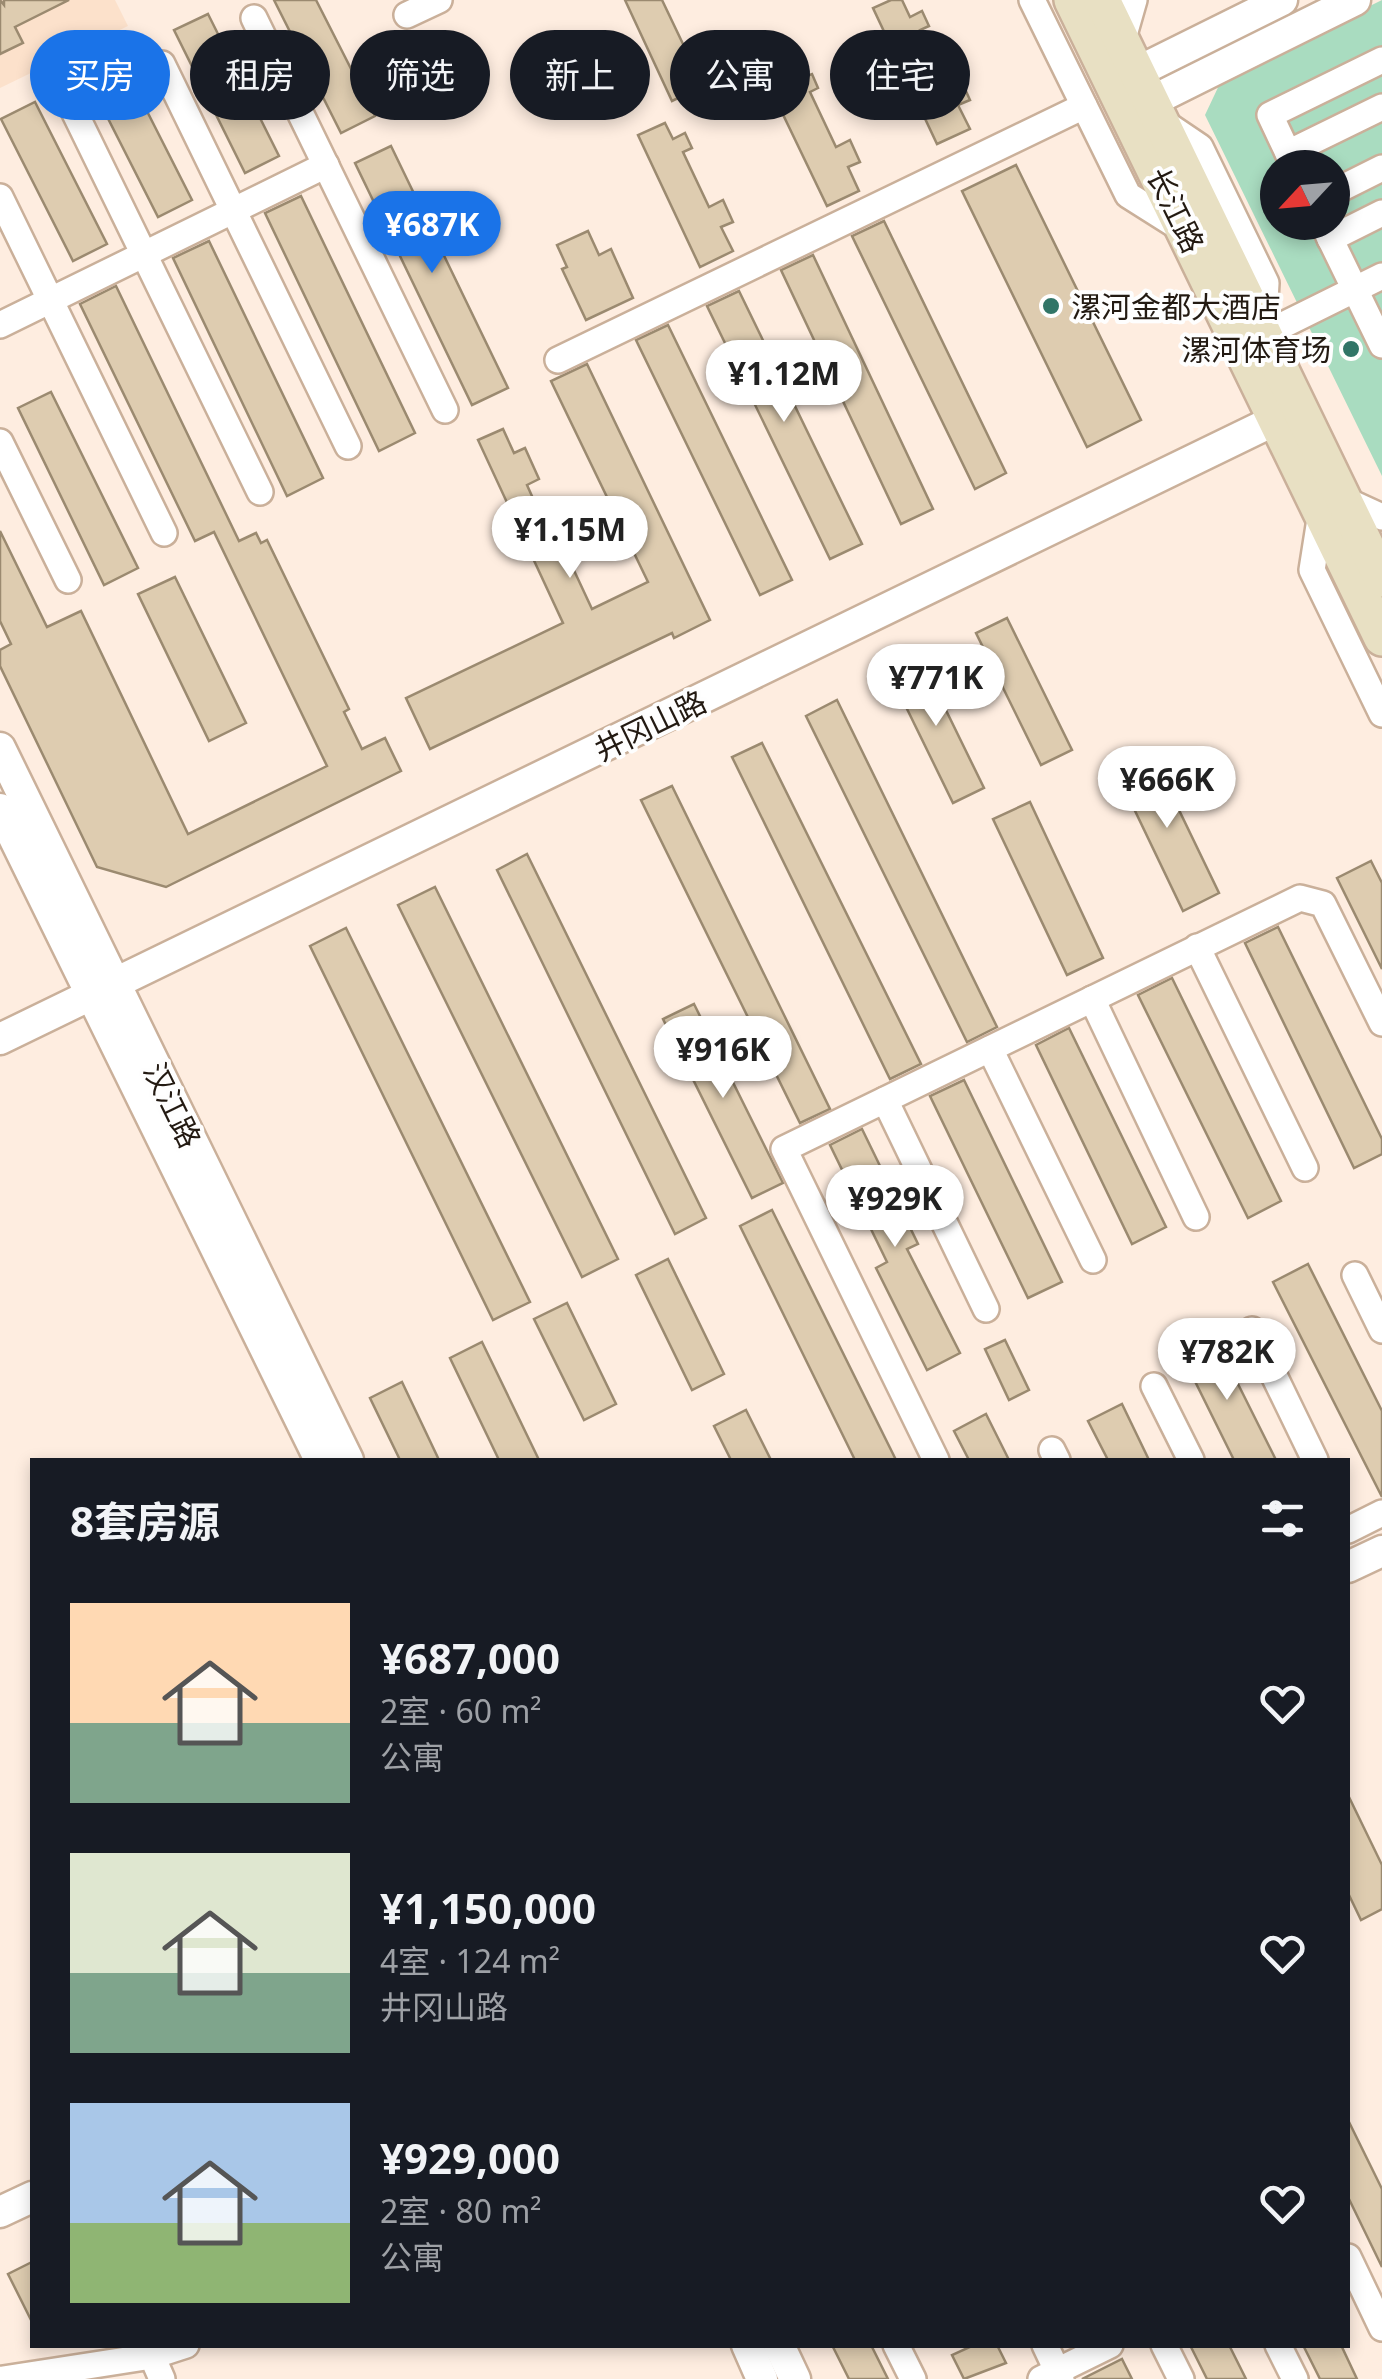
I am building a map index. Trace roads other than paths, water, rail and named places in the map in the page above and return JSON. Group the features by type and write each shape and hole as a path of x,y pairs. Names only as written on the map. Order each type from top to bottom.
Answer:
{"main road":[{"name":"长江路","path":"1072,0 1138,86 1186,232 1287,415 1332,506 1382,638"},
{"name":"长江路","path":"1102,0 1138,86 1263,335 1287,415"},
{"name":"长江路","path":"1332,506 1382,579"}],"street":[{"path":"407,15 439,0"},
{"path":"1032,0 1128,195 1186,232"},
{"path":"1134,0 1138,86"},
{"path":"1138,86 1282,0"},
{"path":"1138,86 1354,0"},
{"path":"254,18 445,410"},
{"path":"1287,150 1270,115 1382,60"},
{"path":"170,81 348,446"},
{"path":"558,360 1084,106"},
{"path":"1309,150 1382,106"},
{"path":"79,120 260,492"},
{"path":"0,325 326,165"},
{"path":"1350,184 1382,168"},
{"path":"0,196 164,534"},
{"path":"1350,223 1382,213"},
{"path":"1330,240 1382,343"},
{"path":"1263,335 1382,276"},
{"name":"井冈山路","path":"0,1039 1287,415"},
{"path":"0,442 68,580"},
{"path":"1382,517 1332,506 1312,570 1382,714"},
{"name":"汉江路","path":"0,748 103,991 319,1458"},
{"name":"汉江路","path":"0,808 103,991 347,1458"},
{"path":"935,1458 784,1148 1300,898 1323,904 1382,1023"},
{"path":"1197,947 1304,1168"},
{"path":"1092,999 1196,1217"},
{"path":"990,1049 1094,1260"},
{"path":"886,1100 986,1309"},
{"path":"1355,1275 1382,1330"},
{"path":"1252,1330 1314,1458"},
{"path":"1154,1386 1190,1458"},
{"path":"1350,1528 1382,1514"},
{"path":"1350,1566 1382,1550"},
{"path":"0,2212 30,2198"},
{"path":"1350,2262 1382,2328"},
{"path":"3,2379 157,2368 182,2348"},
{"path":"747,2348 762,2379"},
{"path":"780,2348 795,2379"},
{"path":"898,2348 913,2379"},
{"path":"1046,2348 1053,2376 1104,2348"},
{"path":"1166,2348 1181,2379"},
{"path":"1280,2348 1295,2379"}],"place":[{"name":"漯河金都大酒店","path":"1051,306"},
{"name":"漯河体育场","path":"1351,349"}]}
